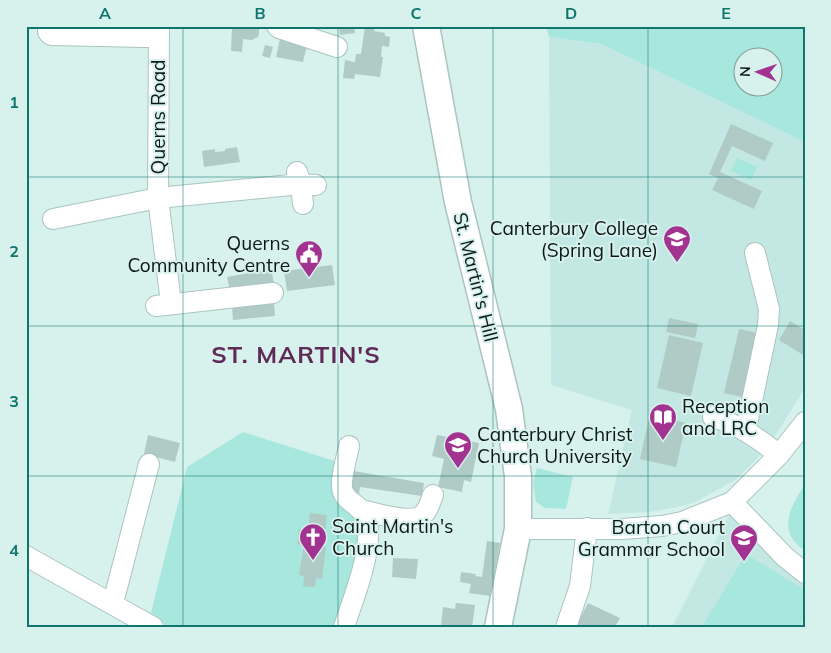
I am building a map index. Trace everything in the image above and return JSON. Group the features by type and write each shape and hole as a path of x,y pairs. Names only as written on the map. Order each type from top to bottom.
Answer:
{"main road":[{"name":"St. Martin's Hill","path":"426,26 458,202 509,409 518,476 518,529 498,627"}],"street":[{"name":"Querns Road","path":"48,26 48,32 51,35 146,37 159,31 158,198 163,304 202,302 272,293"},
{"path":"278,26 279,28 337,47"},
{"name":"Querns Road","path":"65,216 158,198 305,180 303,204"},
{"path":"746,430 768,325 769,309 755,253"},
{"path":"713,417 730,422 746,430 779,456"},
{"path":"518,529 622,529 662,526 682,522 732,502 779,456 805,422"},
{"path":"350,446 342,490 362,510 401,519 413,519 422,516 433,495"},
{"path":"113,603 131,506 149,464"},
{"path":"732,502 779,551 805,574"},
{"path":"344,627 358,584 367,544 368,528 362,510"},
{"path":"566,627 580,586 587,528"},
{"path":"26,556 153,627"}],"shaded area":[{"name":"Canterbury College (Spring Lane)","path":"549,37 601,44 805,142 805,388 777,433 755,461 734,481 693,503 650,512 608,514 632,410 551,385"},
{"name":"Barton Court Grammar School","path":"730,513 759,545 805,578 805,627 672,627"}],"green space":[{"path":"546,26 805,26 805,142 601,44 549,37"},
{"path":"737,158 757,167 751,180 731,171"},
{"path":"243,432 344,464 335,501 354,516 358,522 360,532 357,558 335,627 170,627 150,617 187,467"},
{"path":"537,468 573,477 566,509 545,508 536,502 533,483"},
{"path":"805,484 805,551 796,543 791,535 788,519"},
{"path":"746,554 805,590 805,616 799,627 702,627"}],"building":[{"path":"232,26 259,26 258,37 252,40 243,39 242,52 231,51"},
{"path":"354,26 355,33 340,35 339,27"},
{"path":"365,26 375,27 374,31 385,33 385,36 390,37 389,47 382,46 381,57 383,57 380,77 355,74 354,79 343,78 345,60 355,62 356,54 361,54"},
{"path":"280,39 307,45 303,62 276,57"},
{"path":"265,45 273,47 270,58 262,56"},
{"path":"731,124 773,143 765,161 732,146 720,172 762,191 754,209 712,190 718,178 709,174"},
{"path":"237,147 240,162 204,167 202,151 215,149 215,152 225,151 225,149"},
{"name":"Querns Community Centre","path":"332,265 335,285 287,291 284,271"},
{"path":"271,269 274,284 230,291 227,277"},
{"path":"274,303 275,316 233,320 232,307"},
{"path":"669,318 698,324 695,338 666,332"},
{"path":"790,321 805,330 805,356 779,340"},
{"path":"739,329 758,333 746,398 724,393"},
{"path":"669,335 703,343 691,396 657,388"},
{"name":"Reception and LRC","path":"650,414 686,423 676,467 640,459"},
{"path":"148,435 180,443 175,462 144,454"},
{"name":"Canterbury Christ Church University","path":"437,435 479,443 471,482 464,480 462,492 438,487 444,459 432,456"},
{"path":"348,470 424,483 422,496 360,487 359,494 344,492"},
{"name":"Saint Martin's Church","path":"310,513 327,515 323,546 326,547 322,579 316,578 315,587 303,586 304,576 299,575 304,545 297,544 299,529 308,530"},
{"path":"487,541 500,543 490,596 469,593 471,584 460,582 461,572 476,574 475,576 482,577"},
{"path":"393,558 418,559 416,579 392,577"},
{"path":"456,603 475,605 472,627 441,626 443,607 455,609"},
{"path":"588,603 620,618 615,627 576,626"}],"place":[{"name":"Canterbury College (Spring Lane)","path":"677,263"},
{"name":"Querns Community Centre","path":"309,278"},
{"name":"Reception and LRC","path":"663,441"},
{"name":"Canterbury Christ Church University","path":"458,469"},
{"name":"Saint Martin's Church","path":"313,561"},
{"name":"Barton Court Grammar School","path":"744,562"}],"district":[{"name":"ST. MARTIN'S","path":"296,354"}]}
